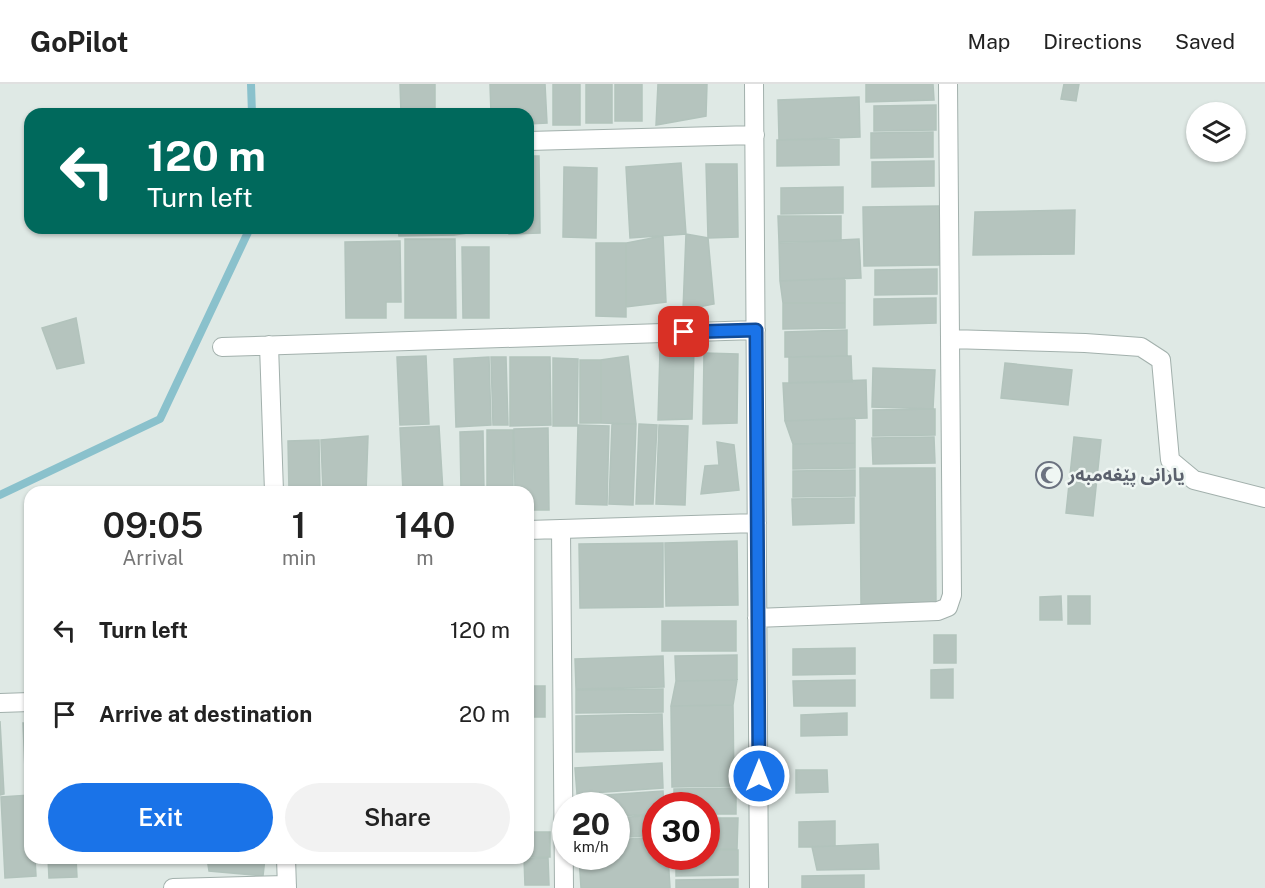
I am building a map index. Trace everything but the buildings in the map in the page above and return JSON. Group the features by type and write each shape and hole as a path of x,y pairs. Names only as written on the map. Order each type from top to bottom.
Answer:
{"street":[{"path":"754,84 759,888"},
{"path":"757,618 938,611 948,607 952,595 948,84"},
{"path":"534,141 755,135"},
{"path":"222,347 756,330"},
{"path":"950,339 1141,347 1161,360 1170,460 1194,480 1265,498"},
{"path":"269,345 274,486"},
{"path":"534,530 757,523"},
{"path":"561,529 564,888"},
{"path":"0,703 24,702"},
{"path":"173,888 287,887 286,864"}],"waterway":[{"path":"251,84 252,108"},
{"path":"0,495 160,419 247,234"}],"place":[{"name":"یارانی پێغەمبەر","path":"1049,475"}],"route":[{"path":"684,332 756,330 759,776"}]}
